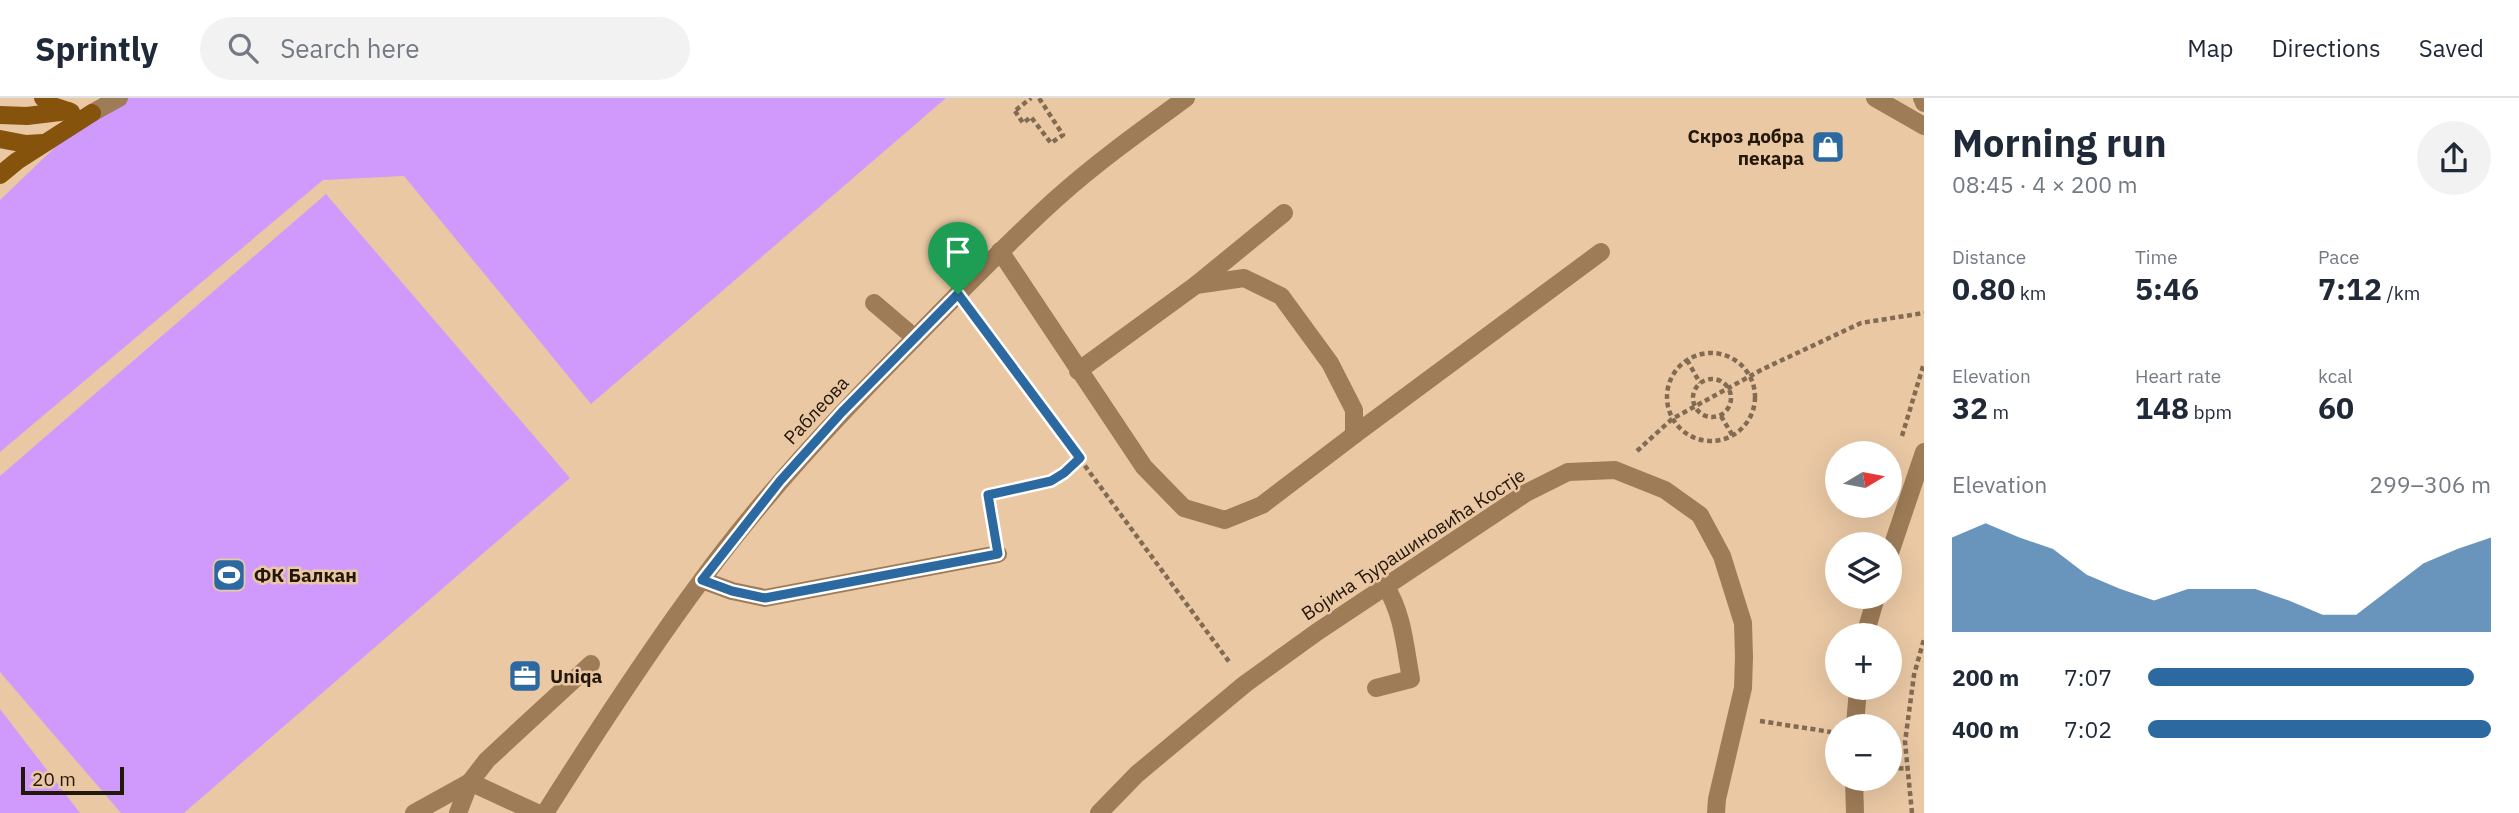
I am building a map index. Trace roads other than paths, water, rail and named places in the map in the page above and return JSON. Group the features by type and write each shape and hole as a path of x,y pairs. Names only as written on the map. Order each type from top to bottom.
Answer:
{"main road":[{"path":"43,98 68,111"},
{"path":"0,115 27,116 68,111 92,113"},
{"path":"0,176 17,161 92,113"},
{"path":"0,139 26,145 47,142"}],"street":[{"path":"92,113 119,98"},
{"name":"Раблеова","path":"545,813 621,695 702,580 780,481 842,412 1000,251 1119,147 1186,98"},
{"path":"1875,98 1924,126"},
{"path":"1922,98 1924,103"},
{"path":"1078,371 1196,285 1283,213"},
{"path":"1000,251 1144,467 1184,508 1225,520 1262,505 1601,252"},
{"path":"1196,285 1244,278 1281,296 1330,363 1354,410 1354,435"},
{"path":"874,303 915,338"},
{"path":"1897,532 1924,452"},
{"name":"Војина Ђурашиновића Костје","path":"1099,813 1137,774 1245,684 1317,632 1526,493 1568,472 1615,470 1665,490 1700,515 1722,556 1743,623 1743,688 1716,813"},
{"path":"702,580 732,591 765,598 998,554"},
{"path":"1376,688 1411,679 1400,618 1386,587"},
{"path":"458,813 470,782 487,760 591,664"},
{"path":"414,813 470,782"},
{"path":"470,782 537,813"},
{"path":"1854,791 1855,813"}],"place":[{"name":"Скроз добра пекара","path":"1828,147"},
{"name":"ФК Балкан","path":"229,575"},
{"name":"Uniqa","path":"525,676"}]}
